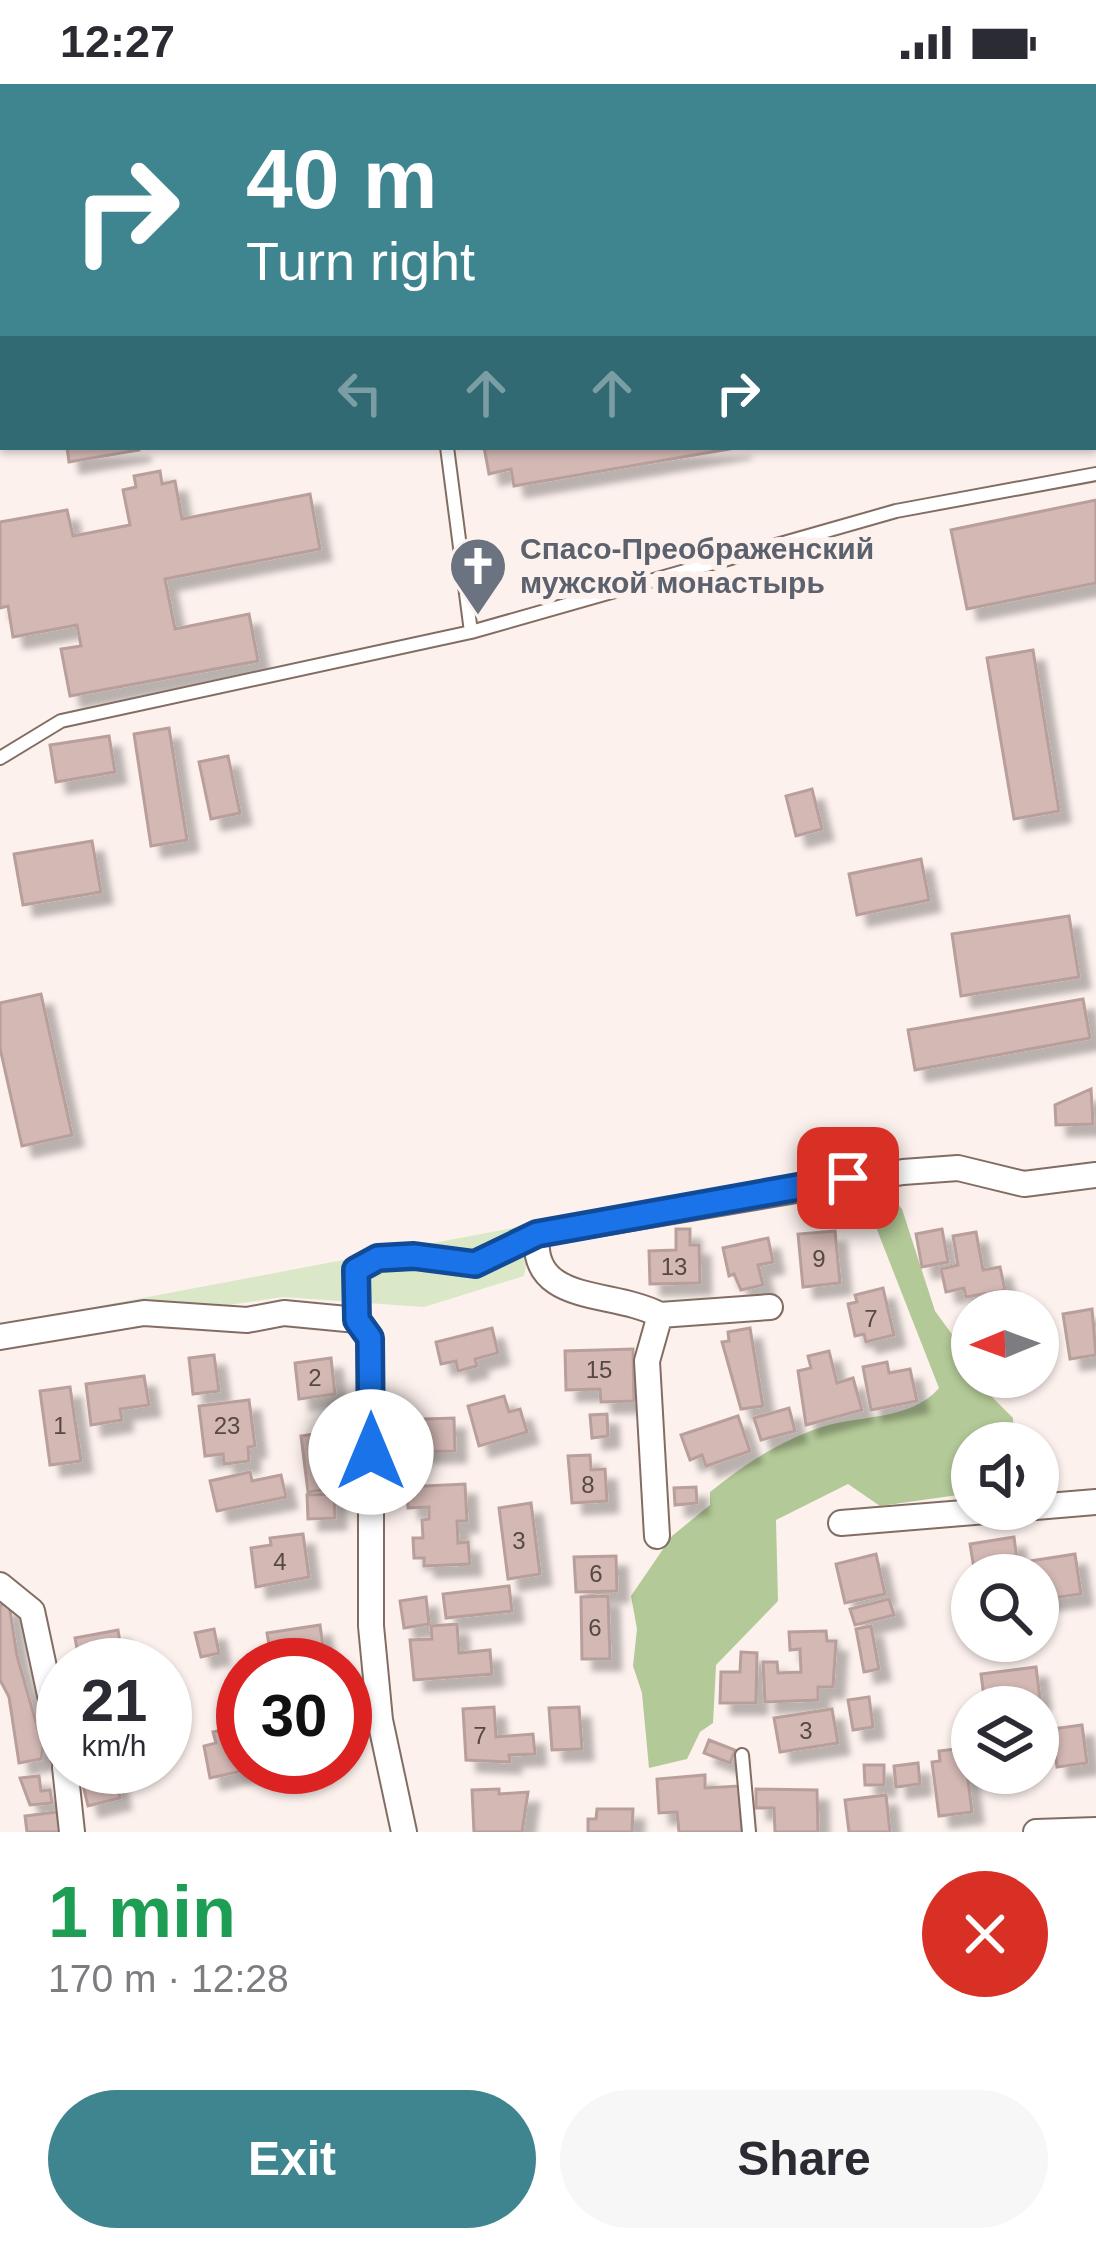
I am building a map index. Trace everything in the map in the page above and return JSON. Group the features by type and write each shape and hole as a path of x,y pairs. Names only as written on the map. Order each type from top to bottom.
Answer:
{"street":[{"path":"770,1307 660,1315 636,1302 552,1285 539,1271 537,1234 903,1172 958,1168 1024,1184 1096,1175"},
{"path":"0,1337 144,1313 247,1320 284,1313 357,1320 370,1338 376,1673 392,1790 404,1832"},
{"path":"658,1536 647,1361 660,1315"},
{"path":"842,1523 1096,1502"},
{"path":"0,1585 32,1611 38,1638"},
{"path":"68,1794 72,1832"},
{"path":"1036,1832 1096,1830"}],"lane":[{"path":"447,450 471,632"},
{"path":"0,758 61,721 471,632 896,512 1096,474"},
{"path":"357,1320 356,1270 378,1258 414,1256 475,1264 537,1234"},
{"path":"742,1755 749,1832"}],"green space":[{"path":"861,1189 886,1190 902,1209 935,1311 951,1333 951,1398 993,1398 1013,1422 951,1422 951,1496 880,1506 848,1484 776,1520 778,1601 716,1665 713,1723 700,1732 687,1759 649,1768 642,1693 633,1666 637,1629 631,1596 672,1536 710,1505 710,1492 773,1448 832,1424 913,1407 939,1388"},
{"path":"523,1226 530,1244 524,1276 424,1307 283,1297 215,1307 147,1303 0,1325"}],"building":[{"path":"67,450 139,450 69,462"},
{"path":"485,450 724,450 514,486 511,469 489,474"},
{"path":"160,471 162,484 175,481 182,519 310,494 320,549 165,579 175,629 249,614 258,661 70,696 61,649 81,646 77,625 13,637 8,606 0,608 0,522 67,510 73,536 130,525 123,490 136,487 134,476"},
{"path":"1096,500 1096,583 967,609 951,530"},
{"path":"1033,650 1059,811 1014,819 987,658"},
{"path":"169,728 187,840 151,846 134,734"},
{"path":"109,736 115,772 56,782 50,745"},
{"path":"228,756 240,813 211,819 199,762"},
{"path":"812,789 822,829 796,836 786,796"},
{"path":"92,841 101,892 23,905 14,854"},
{"path":"921,859 929,900 857,915 849,874"},
{"path":"1069,916 1079,977 961,996 952,934"},
{"path":"41,994 72,1135 22,1146 0,1048 0,1003"},
{"path":"1083,999 1090,1038 915,1070 908,1030"},
{"path":"1091,1089 1093,1124 1056,1125 1055,1105"},
{"path":"676,1229 690,1229 690,1245 699,1245 700,1283 650,1284 649,1251 676,1250"},
{"path":"942,1229 948,1262 922,1267 916,1234"},
{"path":"835,1231 840,1283 803,1287 798,1234"},
{"path":"976,1232 983,1270 1000,1267 1005,1290 946,1292 941,1269 958,1265 953,1236"},
{"path":"768,1238 773,1262 758,1265 763,1285 741,1290 734,1274 729,1276 723,1248"},
{"path":"883,1288 894,1335 866,1342 864,1334 855,1336 848,1304 857,1302 855,1295"},
{"path":"1092,1309 1096,1355 1070,1359 1063,1314"},
{"path":"492,1328 498,1353 475,1359 477,1366 458,1371 456,1361 441,1364 436,1342"},
{"path":"750,1328 763,1406 741,1409 722,1342 729,1341 728,1332"},
{"path":"633,1349 634,1401 601,1402 600,1389 566,1390 565,1351"},
{"path":"829,1351 837,1383 853,1378 862,1410 806,1425 798,1371 811,1368 808,1356"},
{"path":"214,1355 219,1391 193,1394 189,1358"},
{"path":"331,1358 335,1394 299,1399 295,1363"},
{"path":"887,1362 889,1373 910,1369 917,1401 871,1410 863,1367"},
{"path":"144,1376 149,1405 120,1409 122,1420 91,1425 86,1384"},
{"path":"70,1387 81,1461 50,1465 40,1391"},
{"path":"504,1396 509,1412 520,1409 527,1432 479,1446 468,1406"},
{"path":"249,1400 255,1446 248,1447 249,1461 224,1464 223,1454 205,1456 199,1406"},
{"path":"789,1408 795,1431 761,1440 754,1418"},
{"path":"607,1414 608,1436 592,1438 590,1415"},
{"path":"738,1416 750,1451 706,1466 702,1455 690,1460 681,1435"},
{"path":"454,1418 455,1451 395,1452 394,1420"},
{"path":"328,1432 329,1445 348,1442 353,1486 308,1492 301,1436"},
{"path":"590,1455 591,1470 605,1469 607,1501 572,1503 568,1456"},
{"path":"250,1472 252,1481 281,1475 286,1497 217,1511 210,1481"},
{"path":"465,1484 467,1521 457,1521 458,1543 468,1542 470,1564 424,1566 424,1558 414,1558 413,1538 423,1538 422,1520 429,1519 429,1507 408,1508 406,1487"},
{"path":"696,1487 697,1503 675,1505 674,1488"},
{"path":"334,1494 335,1518 308,1519 307,1495"},
{"path":"531,1503 540,1574 508,1579 499,1508"},
{"path":"303,1534 309,1577 256,1587 251,1548 271,1545 270,1538"},
{"path":"1014,1537 1016,1554 972,1554 970,1544"},
{"path":"876,1554 885,1594 845,1603 836,1564"},
{"path":"1075,1554 1081,1594 1059,1597 1059,1556"},
{"path":"616,1556 617,1591 576,1592 574,1557"},
{"path":"509,1586 512,1611 446,1618 443,1594"},
{"path":"608,1596 610,1659 582,1659 581,1597"},
{"path":"426,1597 429,1624 404,1628 400,1601"},
{"path":"889,1599 894,1615 855,1625 850,1609"},
{"path":"9,1604 17,1656 36,1722 36,1760 19,1763 9,1697 0,1680 0,1605"},
{"path":"457,1624 459,1653 490,1650 492,1674 414,1680 410,1640 432,1639 431,1626"},
{"path":"320,1625 322,1638 268,1638 267,1633"},
{"path":"871,1626 879,1669 864,1672 856,1629"},
{"path":"214,1629 216,1654 201,1657 195,1633"},
{"path":"118,1630 119,1638 75,1638"},
{"path":"826,1631 827,1641 836,1641 833,1687 818,1687 818,1700 765,1702 763,1662 777,1662 778,1673 801,1672 800,1649 790,1650 789,1632"},
{"path":"741,1652 757,1653 756,1703 720,1703 721,1672 740,1672"},
{"path":"1036,1667 1038,1686 983,1686 981,1674"},
{"path":"869,1697 873,1727 853,1730 848,1700"},
{"path":"494,1707 496,1737 533,1734 535,1754 509,1755 510,1762 466,1760 463,1709"},
{"path":"579,1707 582,1749 552,1750 549,1708"},
{"path":"832,1709 838,1743 780,1752 774,1718"},
{"path":"1082,1725 1087,1763 1059,1767 1059,1728"},
{"path":"709,1740 735,1750 730,1763 704,1753"},
{"path":"216,1743 216,1777 210,1778 204,1746"},
{"path":"951,1750 951,1794 970,1794 972,1812 939,1816 932,1762 940,1761 939,1751"},
{"path":"918,1763 920,1784 896,1787 894,1766"},
{"path":"864,1765 884,1765 884,1785 865,1785"},
{"path":"705,1775 705,1788 739,1786 742,1832 679,1832 677,1812 659,1813 657,1779"},
{"path":"36,1776 36,1794 51,1794 52,1803 30,1805 20,1778"},
{"path":"499,1789 499,1794 528,1792 522,1832 474,1832 472,1790"},
{"path":"756,1789 817,1790 818,1832 775,1832 774,1808 756,1808"},
{"path":"85,1794 119,1794 120,1798 88,1806"},
{"path":"886,1795 890,1832 849,1832 845,1800"},
{"path":"597,1809 633,1809 632,1832 588,1832 588,1819 596,1819"},
{"path":"57,1812 60,1832 27,1832 25,1816"}],"place":[{"name":"Спасо-Преображенский мужской монастырь","path":"478,617"}],"route":[{"path":"371,1452 370,1338 357,1320 356,1270 378,1258 414,1256 475,1264 537,1234 848,1178"}]}
